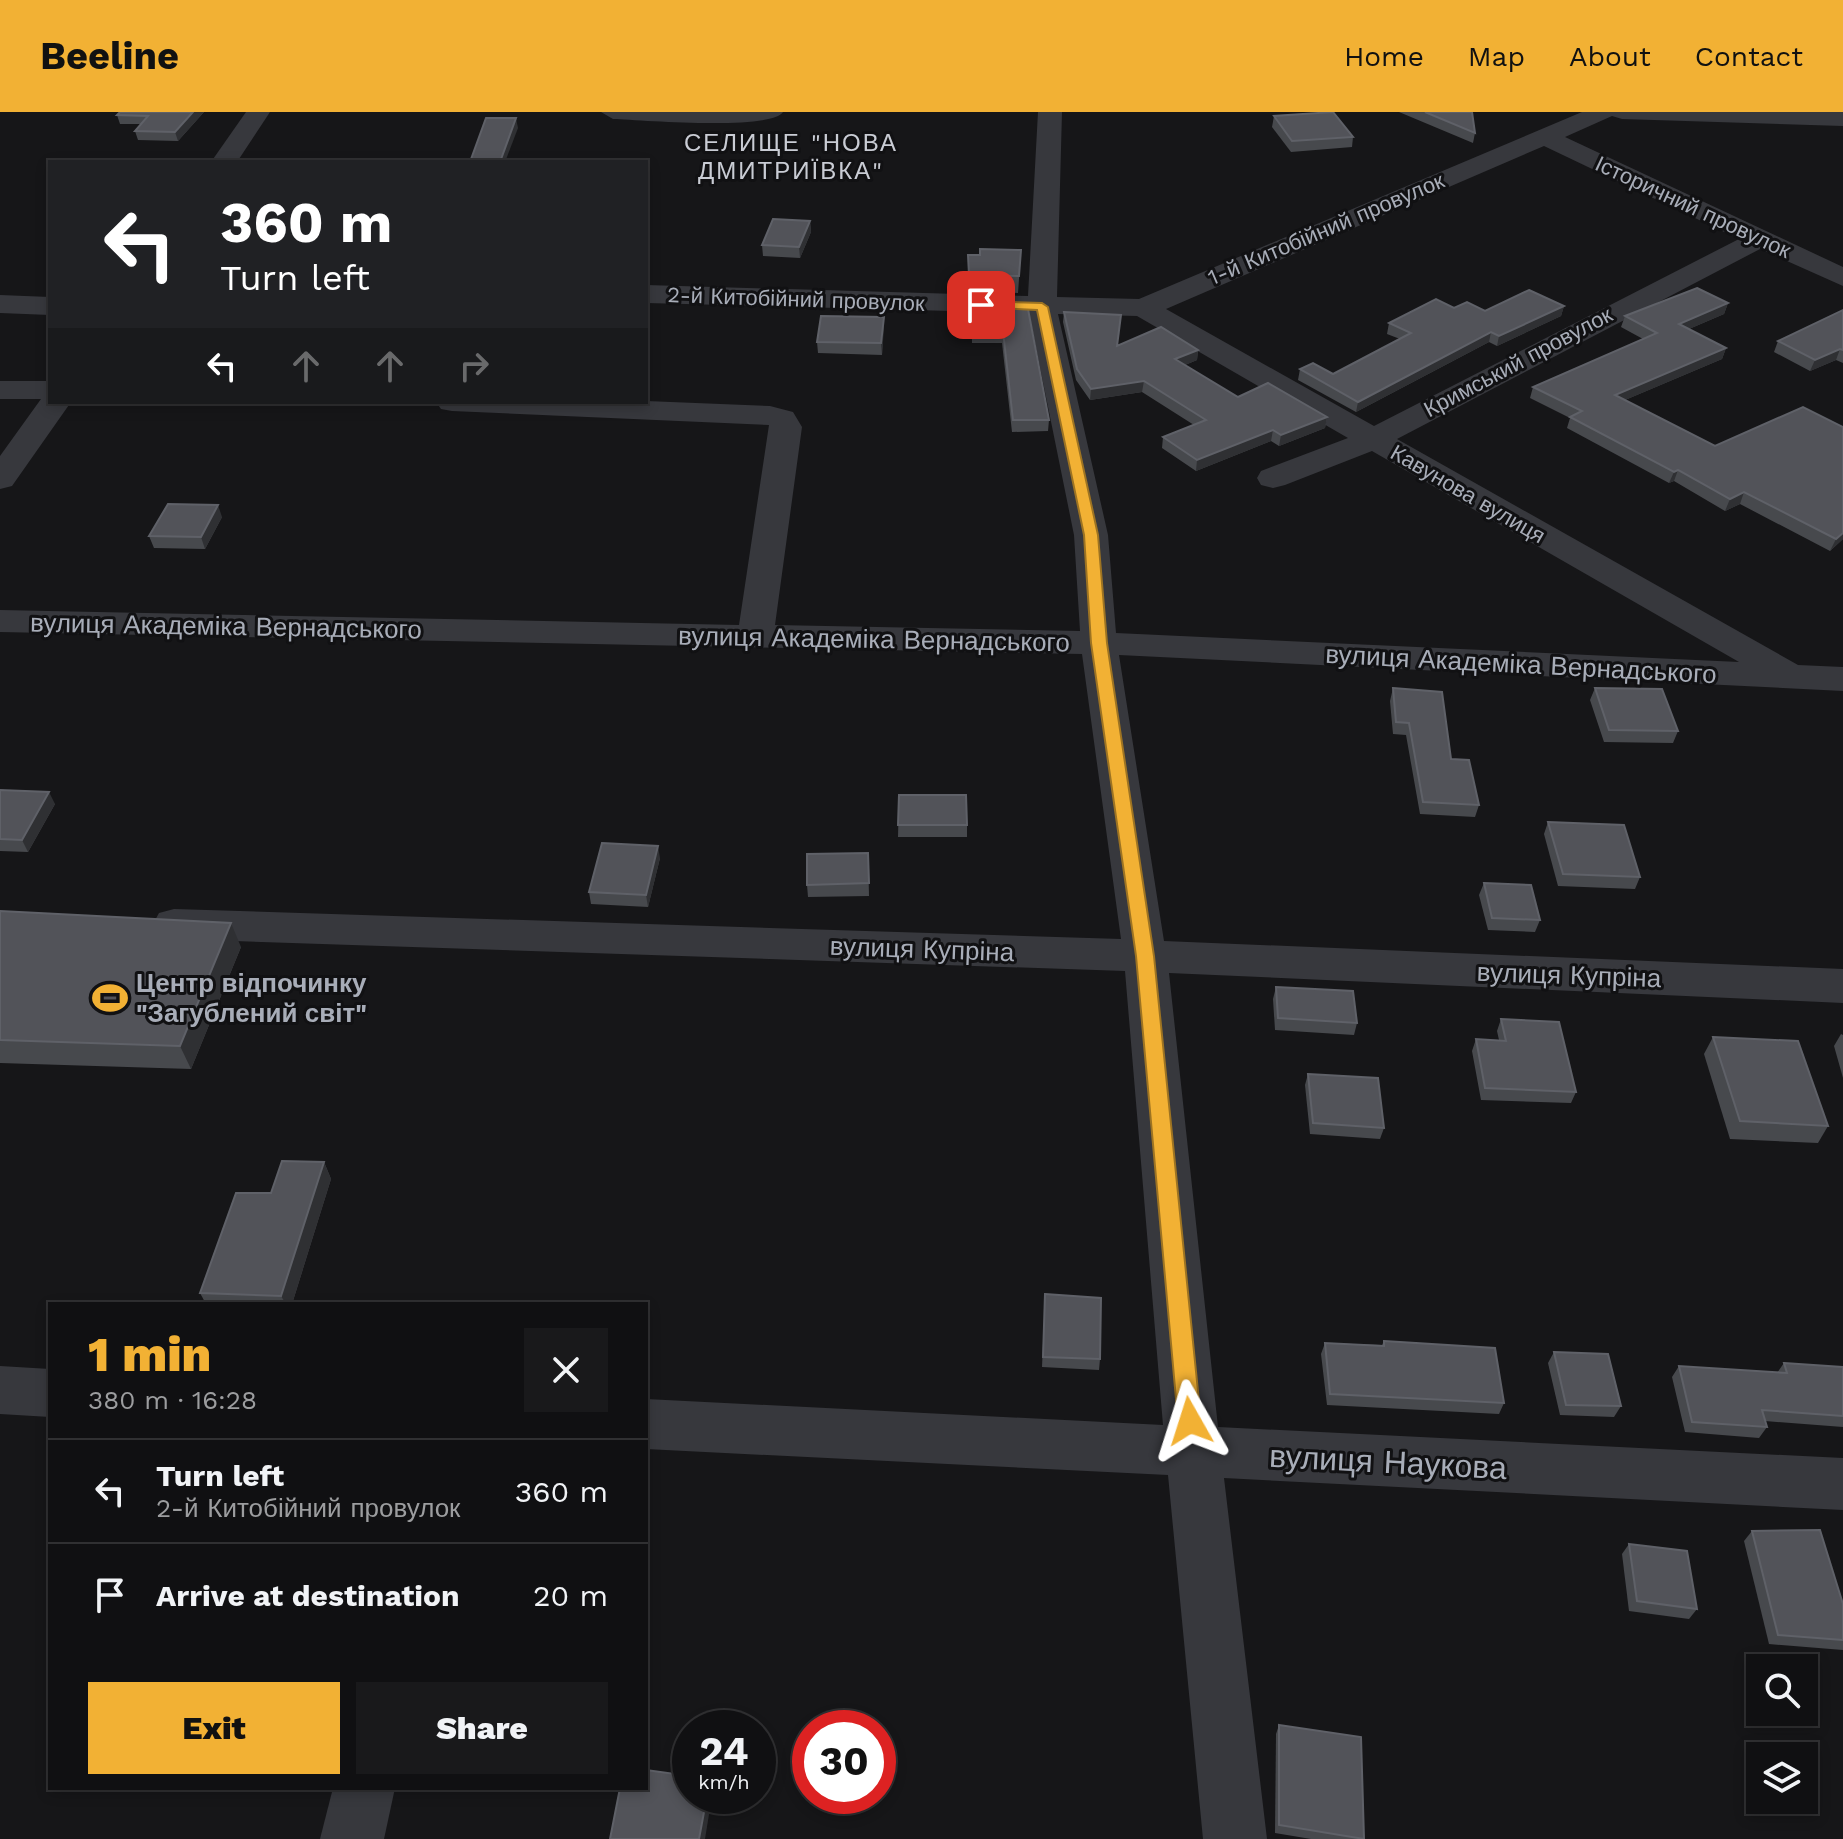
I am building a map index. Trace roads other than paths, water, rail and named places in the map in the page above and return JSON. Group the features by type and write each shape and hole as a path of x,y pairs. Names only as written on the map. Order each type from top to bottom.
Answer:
{"street":[{"path":"225,160 258,112"},
{"path":"613,112 739,115 771,112"},
{"path":"1050,112 1042,307 1091,535 1099,643 1145,956 1193,1452 1235,1839"},
{"name":"1-й Китобійний провулок","path":"1042,307 1143,308 1603,112"},
{"path":"1622,112 1843,119"},
{"name":"Історичний провулок","path":"1543,136 1843,278"},
{"name":"Кримський провулок","path":"1273,478 1372,440 1630,303 1760,239"},
{"name":"2-й Китобійний провулок","path":"648,294 1042,307"},
{"path":"0,304 48,306"},
{"name":"Кавунова вулиця","path":"1143,308 1794,678"},
{"path":"0,390 48,390"},
{"path":"0,479 54,404"},
{"path":"528,404 770,415 782,419 786,427 755,636"},
{"name":"вулиця Академіка Вернадського","path":"0,621 1099,643 1843,679"},
{"name":"вулиця Купріна","path":"140,922 1145,956 1843,986"},
{"path":"0,1390 48,1393"},
{"name":"вулиця Наукова","path":"648,1424 1843,1484"},
{"path":"352,1839 364,1790"}],"place":[{"name":"Центр відпочинку \"Загублений світ\"","path":"110,998"}],"district":[{"name":"СЕЛИЩЕ \"НОВА ДМИТРИЇВКА\"","path":"791,157"}]}
